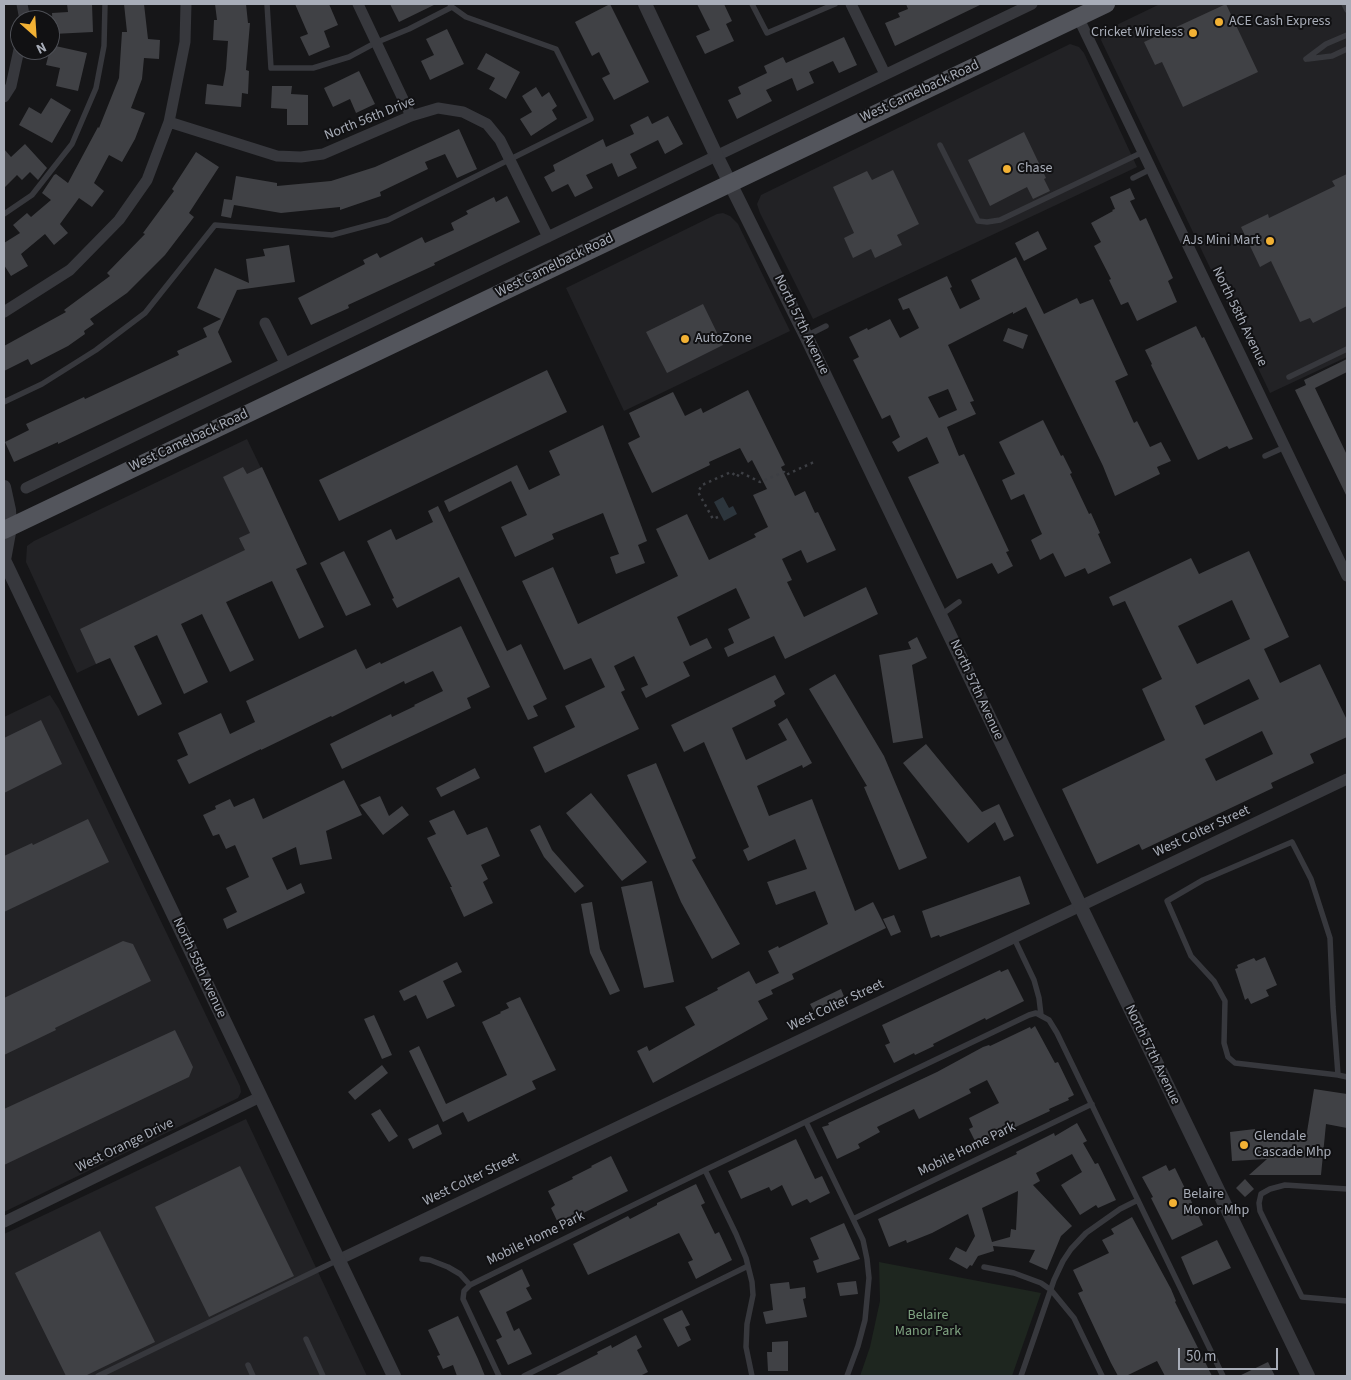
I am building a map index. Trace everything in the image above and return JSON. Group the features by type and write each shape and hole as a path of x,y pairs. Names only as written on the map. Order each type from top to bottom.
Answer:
{"main road":[{"name":"West Camelback Road","path":"7,528 1106,4"}],"street":[{"path":"4,312 70,270 119,220 147,180 169,122 185,42 186,4"},
{"path":"358,4 410,116"},
{"name":"North 57th Avenue","path":"645,4 716,155 806,336 1308,1376"},
{"path":"851,4 885,74"},
{"name":"West Camelback Road","path":"26,488 1032,4"},
{"name":"North 58th Avenue","path":"1078,17 1347,576"},
{"path":"4,97 11,86 17,60"},
{"name":"North 56th Drive","path":"169,122 277,156 301,157 323,154 410,116 438,108 463,112 487,124 500,140 548,237"},
{"path":"265,323 285,363"},
{"name":"North 55th Avenue","path":"4,487 9,510 4,560 394,1376"},
{"name":"West Colter Street","path":"338,1260 1347,779"},
{"name":"West Orange Drive","path":"4,1222 260,1097"}],"lane":[{"path":"4,214 32,195 72,144 96,88 104,46 106,4"},
{"path":"4,402 42,384 96,350 145,313 215,225 332,235 388,220 591,119 556,49 466,17 451,5 409,29 349,56 313,68 271,68 267,4"},
{"path":"752,4 767,32 835,4"},
{"path":"1344,4 1347,10"},
{"path":"1347,35 1326,44 1306,59 1332,56 1347,49"},
{"path":"940,145 978,221 987,222 1000,220 1143,152"},
{"path":"1133,178 1151,169"},
{"path":"806,336 826,326"},
{"path":"1289,377 1347,349"},
{"path":"1266,456 1285,447"},
{"path":"941,615 959,602"},
{"path":"1338,1075 1330,938 1312,879 1292,842 1203,880 1167,901 1191,956 1214,981 1225,1001 1224,1043 1228,1057 1235,1063 1347,1077"},
{"path":"1014,938 1034,980 1041,1015 1049,1020 1058,1033 1223,1376"},
{"name":"Mobile Home Park","path":"470,1285 1029,1015 1036,1013 1041,1015"},
{"name":"Mobile Home Park","path":"853,1218 1092,1104"},
{"path":"806,1122 853,1218 867,1259 869,1292 865,1320 847,1376"},
{"path":"705,1170 736,1234 752,1282 753,1295 747,1324 746,1347 752,1376"},
{"path":"1347,1189 1285,1185 1270,1189 1261,1194 1259,1202 1260,1211 1302,1297 1347,1301"},
{"path":"1021,1376 1063,1261 1086,1233 1120,1209 1138,1200"},
{"path":"422,1259 448,1267 460,1274 470,1285 464,1291 463,1299 499,1376"},
{"path":"98,1376 338,1260"},
{"path":"524,1376 748,1266"},
{"path":"984,1267 1022,1276 1041,1283 1051,1290 1074,1318 1102,1376"},
{"path":"306,1339 323,1376"},
{"path":"248,1365 253,1376"}],"path":[{"path":"718,517 713,519 698,492 702,485 731,472 737,477 740,472 760,482 784,472 786,475 814,462"}],"shaded area":[{"path":"1160,4 1347,4 1347,357 1270,393 1101,40 1104,31"},
{"path":"1070,44 1079,47 1084,53 1137,167 813,319 760,213 757,204 761,195"},
{"path":"723,213 730,216 738,224 790,331 624,411 566,288 717,214"},
{"path":"247,439 307,564 77,673 26,562 27,546"},
{"path":"723,497 729,508 733,506 737,514 724,521 714,502"},
{"path":"50,695 59,709 240,1086 241,1092 238,1098 4,1212 4,717"},
{"path":"246,1119 367,1376 4,1376 4,1234"}],"green space":[{"name":"Belaire Manor Park","path":"879,1262 1041,1293 1012,1376 860,1376 870,1347 880,1301"}],"building":[{"path":"67,4 92,4 93,32 60,34 60,12 68,12"},
{"path":"124,4 144,4 148,39 160,40 159,59 144,58 142,79 131,108 145,113 135,139 122,162 109,155 94,183 104,191 92,207 79,198 60,224 68,233 54,245 45,234 21,254 28,266 11,276 4,265 4,243 20,233 13,225 27,213 31,217 51,200 42,193 54,175 56,174 68,183 99,128 119,78 122,32 127,32"},
{"path":"215,4 246,4 248,23 250,23 246,70 249,71 248,94 242,93 241,107 205,104 207,84 223,86 226,69 228,41 213,40 214,20 217,20"},
{"path":"295,4 329,4 338,25 324,31 330,47 309,56 300,37 308,34"},
{"path":"390,4 436,4 399,22"},
{"path":"610,4 649,82 614,100 602,78 610,74 599,52 592,56 575,22"},
{"path":"697,4 724,4 732,21 726,24 734,41 705,54 696,36 710,30"},
{"path":"906,4 982,4 895,46 885,23 900,17 898,13 908,9"},
{"path":"1226,4 1258,72 1183,107 1162,62 1155,65 1144,42"},
{"path":"447,29 464,64 430,80 421,61 434,55 426,39"},
{"path":"844,37 857,65 839,73 833,61 809,72 814,83 797,91 792,78 766,90 772,101 737,119 728,100 741,94 738,87 767,73 764,66 783,57 786,63"},
{"path":"60,47 87,53 78,91 56,86 60,68 46,65 47,60 60,60"},
{"path":"486,53 520,72 506,99 489,89 495,78 477,69"},
{"path":"359,71 375,104 356,113 350,99 333,107 324,88"},
{"path":"272,86 292,86 291,94 308,95 308,125 287,125 287,109 271,108"},
{"path":"536,87 542,97 549,92 557,106 552,110 557,119 531,136 520,119 532,112 522,96"},
{"path":"51,98 71,110 52,143 19,125 29,107 41,114"},
{"path":"648,116 652,124 668,116 683,144 665,154 658,140 630,154 637,168 618,177 612,163 586,175 593,188 575,197 568,184 552,192 544,177 555,171 553,165 603,139 606,147 634,134 630,125"},
{"path":"459,129 477,169 457,178 445,154 425,162 428,169 380,192 381,196 340,210 340,207 281,213 234,205 231,218 221,216 224,199 232,200 236,176 277,183 277,186 331,181 375,167"},
{"name":"Chase","path":"1024,132 1046,178 1044,179 1050,191 1033,199 1027,187 990,206 968,160"},
{"path":"25,144 47,168 38,180 30,172 22,180 17,175 4,188 4,149 11,157"},
{"path":"196,152 219,167 189,213 194,217 165,255 127,293 90,319 94,324 84,331 85,334 68,346 31,365 28,359 4,371 4,346 66,312 64,310 110,276 107,273 145,234 143,233 174,191 172,189"},
{"path":"893,170 919,224 897,235 902,245 875,258 871,249 853,258 844,238 854,233 833,187 867,171 872,180"},
{"path":"1347,174 1347,306 1313,323 1310,318 1300,322 1271,261 1260,267 1241,227 1268,214 1269,218 1335,186 1332,181"},
{"path":"1130,188 1135,199 1130,201 1140,221 1146,218 1173,278 1168,281 1177,302 1137,321 1128,302 1121,305 1109,280 1111,279 1094,246 1101,242 1091,223 1115,209 1110,197"},
{"path":"507,196 520,222 434,263 435,265 348,305 349,308 311,325 298,298 365,264 363,260 377,253 380,258 422,237 425,243 454,230 451,223 468,214 466,211 494,197 496,202"},
{"path":"1038,231 1047,249 1024,261 1015,243"},
{"path":"289,245 295,282 237,290 218,332 232,362 58,444 58,442 14,462 5,442 29,430 26,424 179,355 177,351 207,337 203,328 221,319 197,308 215,268 249,283 246,259 265,256 263,249"},
{"path":"1016,257 1044,314 1077,298 1080,304 1093,299 1128,375 1115,381 1134,423 1137,421 1150,447 1161,442 1171,461 1157,467 1160,474 1115,496 1103,466 1026,307 948,345 974,401 970,402 976,414 947,427 959,456 964,454 1009,551 1006,552 1013,566 998,574 992,563 957,579 908,477 939,463 927,437 898,452 892,442 900,437 890,415 882,419 853,360 859,357 849,337 890,319 900,338 919,328 909,308 903,310 898,299 947,276 952,287 950,288 960,309 980,299 971,280","holes":["948,389 957,410 939,418 928,397"]},
{"name":"AutoZone","path":"703,304 723,345 667,373 646,332"},
{"path":"1196,326 1202,338 1204,337 1253,439 1229,449 1227,446 1198,460 1145,350"},
{"path":"1008,328 1028,335 1023,349 1003,341"},
{"path":"1347,359 1347,372 1315,388 1347,455 1347,497 1295,390 1306,385 1304,380"},
{"path":"547,370 567,412 339,521 319,480"},
{"path":"748,390 785,465 781,467 795,496 805,491 815,513 818,512 836,550 807,563 801,550 782,559 792,580 787,582 804,617 866,587 878,614 785,659 774,636 728,657 724,648 734,643 728,629 750,618 736,588 677,617 690,646 707,638 712,648 683,662 690,676 646,698 641,688 648,685 634,656 614,666 625,690 621,692 639,729 545,773 533,747 575,727 565,706 605,687 591,658 564,670 522,581 553,567 578,624 678,576 656,529 687,514 709,560 756,537 754,534 768,527 753,495 767,489 752,460 748,463 740,448 709,462 710,465 652,493 628,443 640,437 629,413 673,392 685,416 701,408 703,413"},
{"path":"1043,420 1072,473 1070,474 1089,514 1091,513 1111,563 1088,574 1085,568 1065,577 1053,553 1040,560 1031,540 1042,534 1024,494 1011,500 1002,480 1015,474 999,442"},
{"path":"603,425 647,541 638,545 645,563 616,574 610,557 619,554 603,513 552,534 554,539 515,557 501,527 527,515 511,481 449,512 444,501 517,465 529,490 560,475 549,451"},
{"path":"243,467 247,474 262,467 307,564 296,569 324,627 299,639 272,581 226,602 254,660 230,672 202,614 181,624 208,682 184,694 157,635 134,646 162,704 138,716 110,658 96,664 80,629 245,550 239,538 250,533 223,477"},
{"path":"438,506 507,651 521,644 547,699 533,706 538,716 528,720 459,577 397,608 392,599 394,598 367,541 391,529 396,540 433,522 428,511"},
{"path":"344,551 371,605 346,616 320,563"},
{"path":"1249,551 1289,637 1264,649 1280,683 1320,664 1347,720 1347,737 1310,754 1314,763 1271,783 1273,788 1142,850 1139,844 1097,864 1062,789 1165,740 1142,689 1162,679 1125,601 1113,606 1109,597 1191,558 1199,574","holes":["1232,600 1250,639 1197,664 1178,626","1249,679 1259,699 1204,725 1195,706","1262,731 1273,754 1216,781 1205,759"]},
{"path":"461,626 490,687 467,698 471,708 342,769 330,744 391,714 392,717 443,691 433,671 405,684 404,681 189,784 177,760 188,755 178,733 221,713 230,734 255,722 246,701 356,649 366,669 380,662 381,664"},
{"path":"917,637 927,658 912,665 923,738 893,743 879,655 911,649 908,642"},
{"path":"835,674 884,756 927,858 899,870 864,787 867,786 809,689"},
{"path":"775,675 785,694 774,701 776,706 732,728 746,760 787,740 778,724 787,718 812,763 803,768 802,765 757,786 769,816 812,799 855,911 873,902 886,928 792,974 794,979 771,990 773,994 758,1001 768,1019 653,1083 637,1051 647,1046 649,1051 695,1025 685,1007 749,971 756,984 779,973 768,951 778,946 779,948 828,924 815,891 776,905 767,882 807,869 795,839 748,861 743,850 749,847 704,742 684,752 671,725"},
{"path":"41,720 62,764 4,793 4,738"},
{"path":"926,744 982,812 999,804 1014,836 1004,841 995,822 968,843 903,763"},
{"path":"656,763 696,858 692,860 740,944 712,959 681,902 627,775"},
{"path":"475,768 480,778 441,797 436,788"},
{"path":"344,780 362,815 326,831 332,859 300,865 296,847 272,858 287,890 301,883 305,893 227,929 223,919 237,912 226,888 249,877 235,845 226,849 219,834 213,836 203,815 216,809 215,806 230,799 234,807 254,798 263,819"},
{"path":"591,793 647,862 622,881 566,813"},
{"path":"380,796 389,816 402,806 409,815 383,835 360,805"},
{"path":"454,810 467,835 487,827 500,856 481,865 488,879 483,882 493,903 464,917 450,887 452,887 427,838 436,834 429,821"},
{"path":"88,819 109,862 4,912 4,856 32,843 33,845"},
{"path":"540,825 552,850 584,886 575,893 544,857 530,830"},
{"path":"1020,876 1030,904 940,937 939,935 931,938 922,911"},
{"path":"652,881 674,982 644,988 621,887"},
{"path":"592,902 600,949 620,991 610,995 590,953 581,904"},
{"path":"894,915 901,932 891,936 883,919"},
{"path":"123,941 133,944 151,981 4,1055 4,998"},
{"path":"1265,957 1277,985 1266,990 1269,996 1251,1004 1248,998 1245,1000 1235,969 1238,968 1237,965 1254,958 1256,961"},
{"path":"457,962 462,972 443,981 455,1006 427,1019 416,995 404,1001 399,991"},
{"path":"1008,969 1024,1001 933,1044 934,1046 894,1063 885,1045 890,1043 882,1025 1000,970 1001,972"},
{"path":"841,989 845,999 815,1013 810,1004"},
{"path":"520,997 556,1070 532,1081 536,1089 468,1122 463,1112 443,1122 409,1051 419,1046 446,1104 507,1075 482,1022 509,1008 506,1003"},
{"path":"374,1015 392,1055 382,1059 364,1019"},
{"path":"1035,1026 1055,1063 1058,1062 1074,1095 1068,1098 1069,1100 1049,1109 1050,1111 977,1145 969,1129 973,1127 969,1118 999,1103 987,1080 969,1089 971,1093 919,1119 914,1109 877,1127 880,1132 858,1144 860,1148 837,1159 822,1127 937,1072 983,1047 990,1046"},
{"path":"175,1030 193,1067 189,1077 4,1165 4,1109"},
{"path":"382,1065 388,1073 355,1100 348,1092"},
{"path":"1314,1089 1347,1094 1347,1128 1326,1124 1321,1175 1249,1175 1267,1159 1232,1161 1230,1132 1255,1129 1256,1138 1306,1138"},
{"path":"380,1109 398,1136 389,1142 371,1114"},
{"path":"1077,1123 1087,1141 1083,1143 1095,1164 1098,1163 1116,1200 1098,1208 1096,1205 1080,1215 1061,1185 1082,1172 1072,1154 1036,1173 1040,1181 1033,1185 1072,1226 1061,1236 1047,1270 1029,1262 1035,1250 993,1246 994,1251 978,1256 972,1266 970,1265 967,1269 949,1259 956,1247 966,1252 975,1236 968,1214 932,1233 907,1243 906,1240 889,1247 878,1219 1017,1154 1016,1152 1054,1133 1055,1136","holes":["1018,1191 1016,1230 1011,1229 1010,1237 992,1242 982,1208"]},
{"path":"438,1124 442,1134 413,1149 408,1139"},
{"path":"796,1139 815,1179 822,1176 830,1193 810,1203 807,1199 792,1206 782,1185 771,1191 769,1187 741,1199 728,1171"},
{"path":"611,1156 628,1191 559,1225 551,1208 555,1205 548,1191 573,1179 572,1177"},
{"path":"1166,1165 1169,1171 1175,1168 1203,1225 1172,1240 1142,1177"},
{"path":"240,1166 294,1276 209,1317 155,1207"},
{"name":"Glendale Cascade Mhp","path":"1245,1179 1254,1189 1245,1197 1236,1188"},
{"path":"696,1184 705,1203 701,1205 715,1234 719,1232 732,1260 696,1279 688,1262 693,1260 679,1233 588,1275 573,1244 628,1216 630,1219"},
{"path":"1132,1217 1171,1289 1175,1302 1212,1376 1165,1376 1157,1361 1126,1376 1118,1376 1111,1363 1078,1293 1083,1291 1073,1270 1109,1253 1102,1240 1114,1234 1111,1229"},
{"path":"844,1223 860,1259 817,1273 813,1261 819,1259 810,1238"},
{"path":"100,1231 155,1342 85,1376 66,1376 15,1273"},
{"path":"1217,1240 1231,1268 1193,1285 1181,1257"},
{"path":"522,1269 530,1286 526,1288 532,1299 506,1312 514,1331 519,1328 532,1354 508,1365 496,1340 502,1337 479,1291"},
{"path":"856,1281 858,1294 840,1296 837,1283"},
{"path":"789,1282 790,1289 805,1287 806,1298 803,1299 807,1317 766,1324 763,1312 773,1310 770,1284"},
{"path":"682,1310 690,1325 685,1327 691,1340 678,1347 663,1319"},
{"path":"458,1316 485,1376 457,1376 453,1365 443,1369 437,1356 440,1355 428,1330"},
{"path":"636,1335 642,1347 637,1350 648,1372 640,1376 554,1376 598,1354 597,1352 611,1345 612,1348"},
{"path":"788,1341 788,1371 768,1371 767,1352 772,1352 772,1342"},
{"path":"1268,1362 1275,1376 1239,1376"}],"place":[{"name":"ACE Cash Express","path":"1219,22"},
{"name":"Cricket Wireless","path":"1193,33"},
{"name":"Chase","path":"1007,169"},
{"name":"AJs Mini Mart","path":"1270,241"},
{"name":"AutoZone","path":"685,339"},
{"name":"Glendale Cascade Mhp","path":"1244,1145"},
{"name":"Belaire Monor Mhp","path":"1173,1203"}]}
